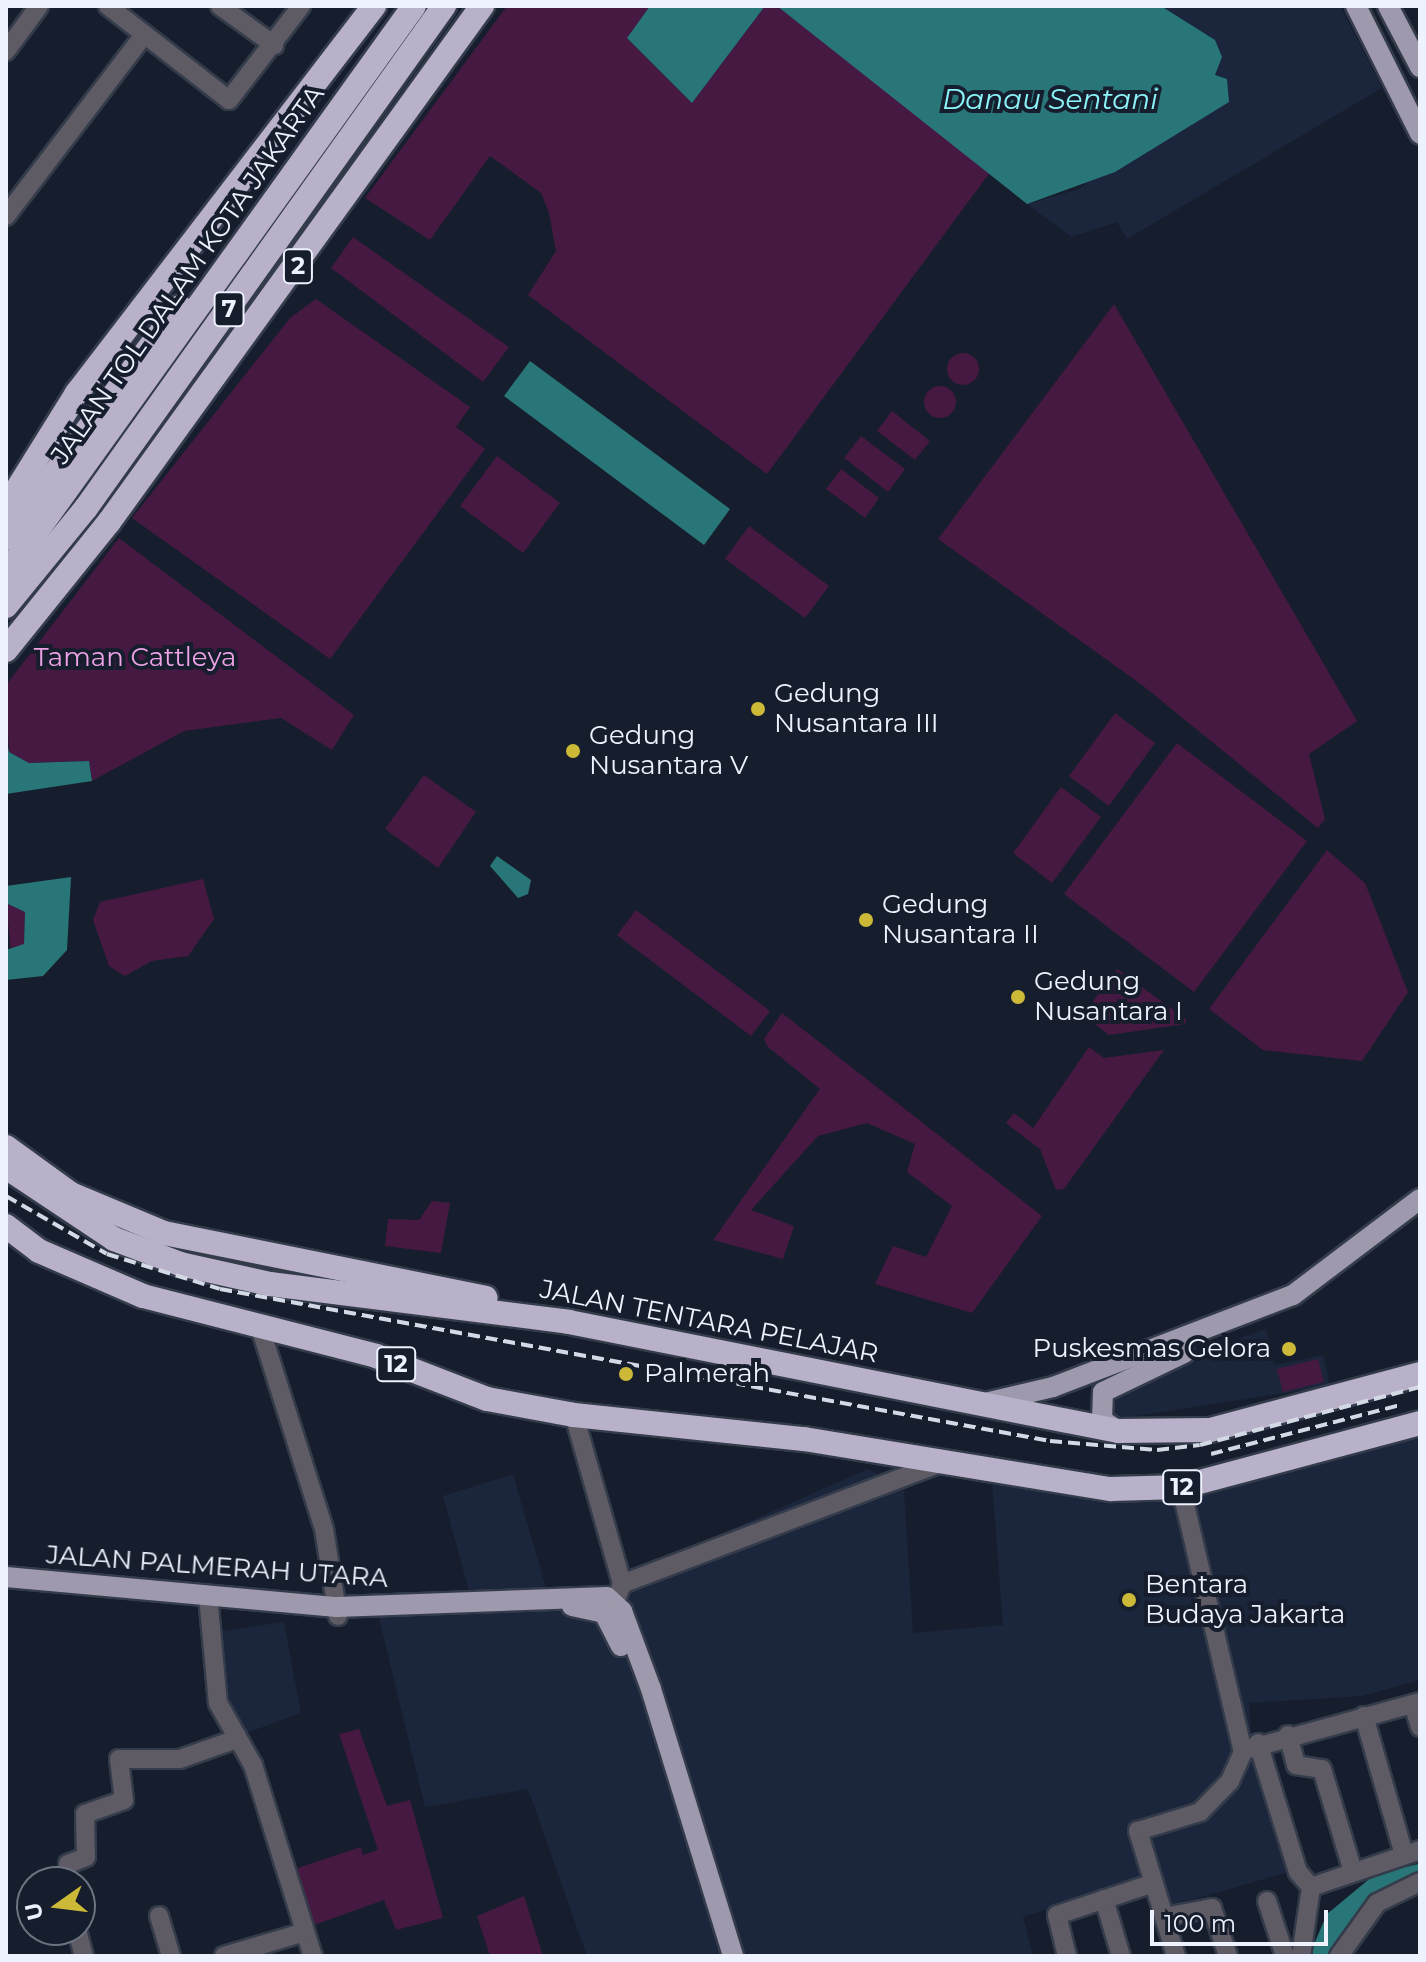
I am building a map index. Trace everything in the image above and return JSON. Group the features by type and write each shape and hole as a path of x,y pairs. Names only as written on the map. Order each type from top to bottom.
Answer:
{"highway":[{"path":"6,507 77,393 374,6"},
{"name":"JALAN TOL DALAM KOTA JAKARTA","path":"6,574 414,6"},
{"name":"JALAN TOL DALAM KOTA JAKARTA","path":"6,606 86,508 444,6"},
{"name":"2","path":"6,650 118,510 482,6"},
{"path":"6,538 267,194 318,138"},
{"path":"6,1147 42,1186"},
{"name":"JALAN TENTARA PELAJAR","path":"6,1167 42,1186 114,1239 180,1264 270,1284 569,1322 1118,1431 1222,1428 1420,1374"},
{"name":"12","path":"6,1226 39,1251 143,1296 376,1356 487,1399 574,1415 804,1439 938,1464 1111,1489 1181,1487 1420,1423"}],"main road":[{"path":"1356,6 1420,134"},
{"path":"1388,6 1420,67"},
{"path":"985,1403 1053,1387 1293,1295 1420,1199"},
{"path":"1118,1431 1099,1410 1111,1386 1297,1303 1420,1213"},
{"name":"JALAN PALMERAH UTARA","path":"6,1577 122,1595"},
{"name":"JALAN PALMERAH UTARA","path":"6,1586 338,1611 521,1603 618,1594"},
{"path":"618,1594 651,1689 733,1956"},
{"name":"JALAN PALMERAH UTARA","path":"521,1603 591,1605 616,1632 722,1956"}],"street":[{"path":"9,41 39,6"},
{"path":"108,6 129,13 143,36 229,100 301,6"},
{"path":"220,6 274,45"},
{"path":"6,216 143,36"},
{"path":"259,1324 324,1529 338,1611"},
{"path":"574,1415 618,1594 938,1464"},
{"path":"1181,1487 1250,1748 1298,1872 1311,1887 1301,1956"},
{"path":"208,1602 218,1703 234,1740 253,1765 313,1956"},
{"path":"1176,1956 1138,1831 1200,1812 1230,1781 1250,1748 1288,1735 1417,1703 1420,1727"},
{"path":"1311,1887 1412,1852 1364,1716"},
{"path":"1288,1735 1296,1765 1322,1769 1353,1872"},
{"path":"68,1864 86,1857 85,1814 124,1800 119,1759 180,1759 234,1740"},
{"path":"1339,1956 1377,1903 1420,1882"},
{"path":"1067,1956 1057,1915 1154,1883"},
{"path":"1104,1899 1121,1956"},
{"path":"1267,1901 1285,1956"},
{"path":"1164,1917 1212,1908 1228,1956"},
{"path":"159,1916 171,1956"},
{"path":"224,1956 305,1932"}],"shaded area":[{"path":"1161,6 1340,6 1382,88 1127,239 1117,222 1071,237 1027,204 1079,189 1215,76 1215,40"},
{"path":"1266,1329 1275,1365 1323,1355 1330,1386 1110,1420 1102,1387"},
{"path":"1420,1426 1420,1680 1362,1696 1249,1703 1252,1748 1292,1871 1167,1907 1143,1877 1023,1917 1033,1956 587,1956 528,1789 425,1807 376,1606 470,1595 443,1496 513,1474 546,1588 598,1588 868,1469 904,1491 913,1633 1003,1625 992,1483 1083,1497"},
{"path":"284,1622 301,1713 233,1738 214,1632"}],"green space":[{"path":"507,6 650,6 627,38 692,103 765,6 777,6 991,171 767,474 528,295 556,251 549,213 541,193 490,156 430,240 365,198"},
{"path":"353,237 509,347 483,382 331,268"},
{"path":"316,299 470,407 456,427 485,449 330,659 132,518 290,318"},
{"path":"1114,304 1357,721 1309,754 1325,819 1318,828 1142,685 938,539"},
{"path":"963,353 974,358 979,369 974,380 963,385 952,380 947,369 952,358"},
{"path":"940,386 951,391 956,402 951,413 940,418 929,413 924,402 929,391"},
{"path":"892,411 930,441 915,460 877,431"},
{"path":"861,436 905,469 888,492 844,458"},
{"path":"497,456 560,503 523,553 460,506"},
{"path":"841,469 879,498 865,518 826,489"},
{"path":"749,526 829,586 805,618 725,559"},
{"name":"Taman Cattleya","path":"119,538 354,715 332,750 281,718 184,731 92,781 89,761 29,763 9,752 6,685"},
{"path":"1115,713 1155,743 1109,806 1069,776"},
{"path":"1177,743 1307,841 1194,992 1064,894"},
{"path":"424,775 476,812 438,868 385,829"},
{"path":"1061,787 1101,817 1052,883 1013,853"},
{"path":"1327,850 1365,883 1408,992 1362,1061 1263,1050 1209,1009"},
{"path":"203,879 214,919 188,956 152,961 125,976 109,966 93,920 100,902"},
{"path":"6,903 25,912 24,944 11,951"},
{"path":"636,910 770,1011 751,1036 617,935"},
{"path":"1117,969 1186,1019 1185,1024 1109,1035 1083,1015"},
{"path":"782,1013 1042,1216 972,1313 875,1284 893,1246 926,1257 952,1206 907,1172 915,1144 867,1123 818,1136 751,1210 794,1226 783,1259 713,1240 820,1089 768,1047 764,1039"},
{"path":"1089,1047 1104,1058 1164,1050 1064,1189 1056,1190 1040,1149 1006,1123 1014,1113 1033,1128"},
{"path":"432,1201 450,1203 441,1253 385,1246 388,1219 419,1220"},
{"path":"1318,1359 1324,1382 1283,1392 1277,1369"},
{"path":"359,1729 387,1806 410,1800 443,1918 396,1930 384,1900 314,1925 295,1869 361,1847 363,1855 378,1850 339,1734"},
{"path":"524,1896 543,1956 490,1956 477,1916"}],"water":[{"path":"650,6 765,6 692,103 627,38"},
{"name":"Danau Sentani","path":"777,6 1161,6 1215,40 1222,57 1215,75 1227,79 1229,102 1115,172 1027,204"},
{"path":"530,361 730,509 704,545 504,396"},
{"path":"6,735 9,752 29,763 89,761 92,781 6,794"},
{"path":"497,856 531,880 528,894 518,898 490,866"},
{"path":"71,877 67,950 43,976 6,980 6,950 24,944 25,912 6,903 6,886"}],"waterway":[{"path":"1321,1956 1336,1921 1379,1885 1420,1875"}],"railway":[{"path":"6,1196 107,1254 220,1289 1050,1441 1157,1450 1200,1445 1420,1387"},
{"path":"1211,1454 1400,1405"}],"place":[{"name":"Gedung Nusantara III","path":"758,709"},
{"name":"Gedung Nusantara V","path":"573,751"},
{"name":"Gedung Nusantara II","path":"866,920"},
{"name":"Gedung Nusantara I","path":"1018,997"},
{"name":"Puskesmas Gelora","path":"1289,1349"},
{"name":"Palmerah","path":"626,1374"},
{"name":"Bentara Budaya Jakarta","path":"1129,1600"}]}
